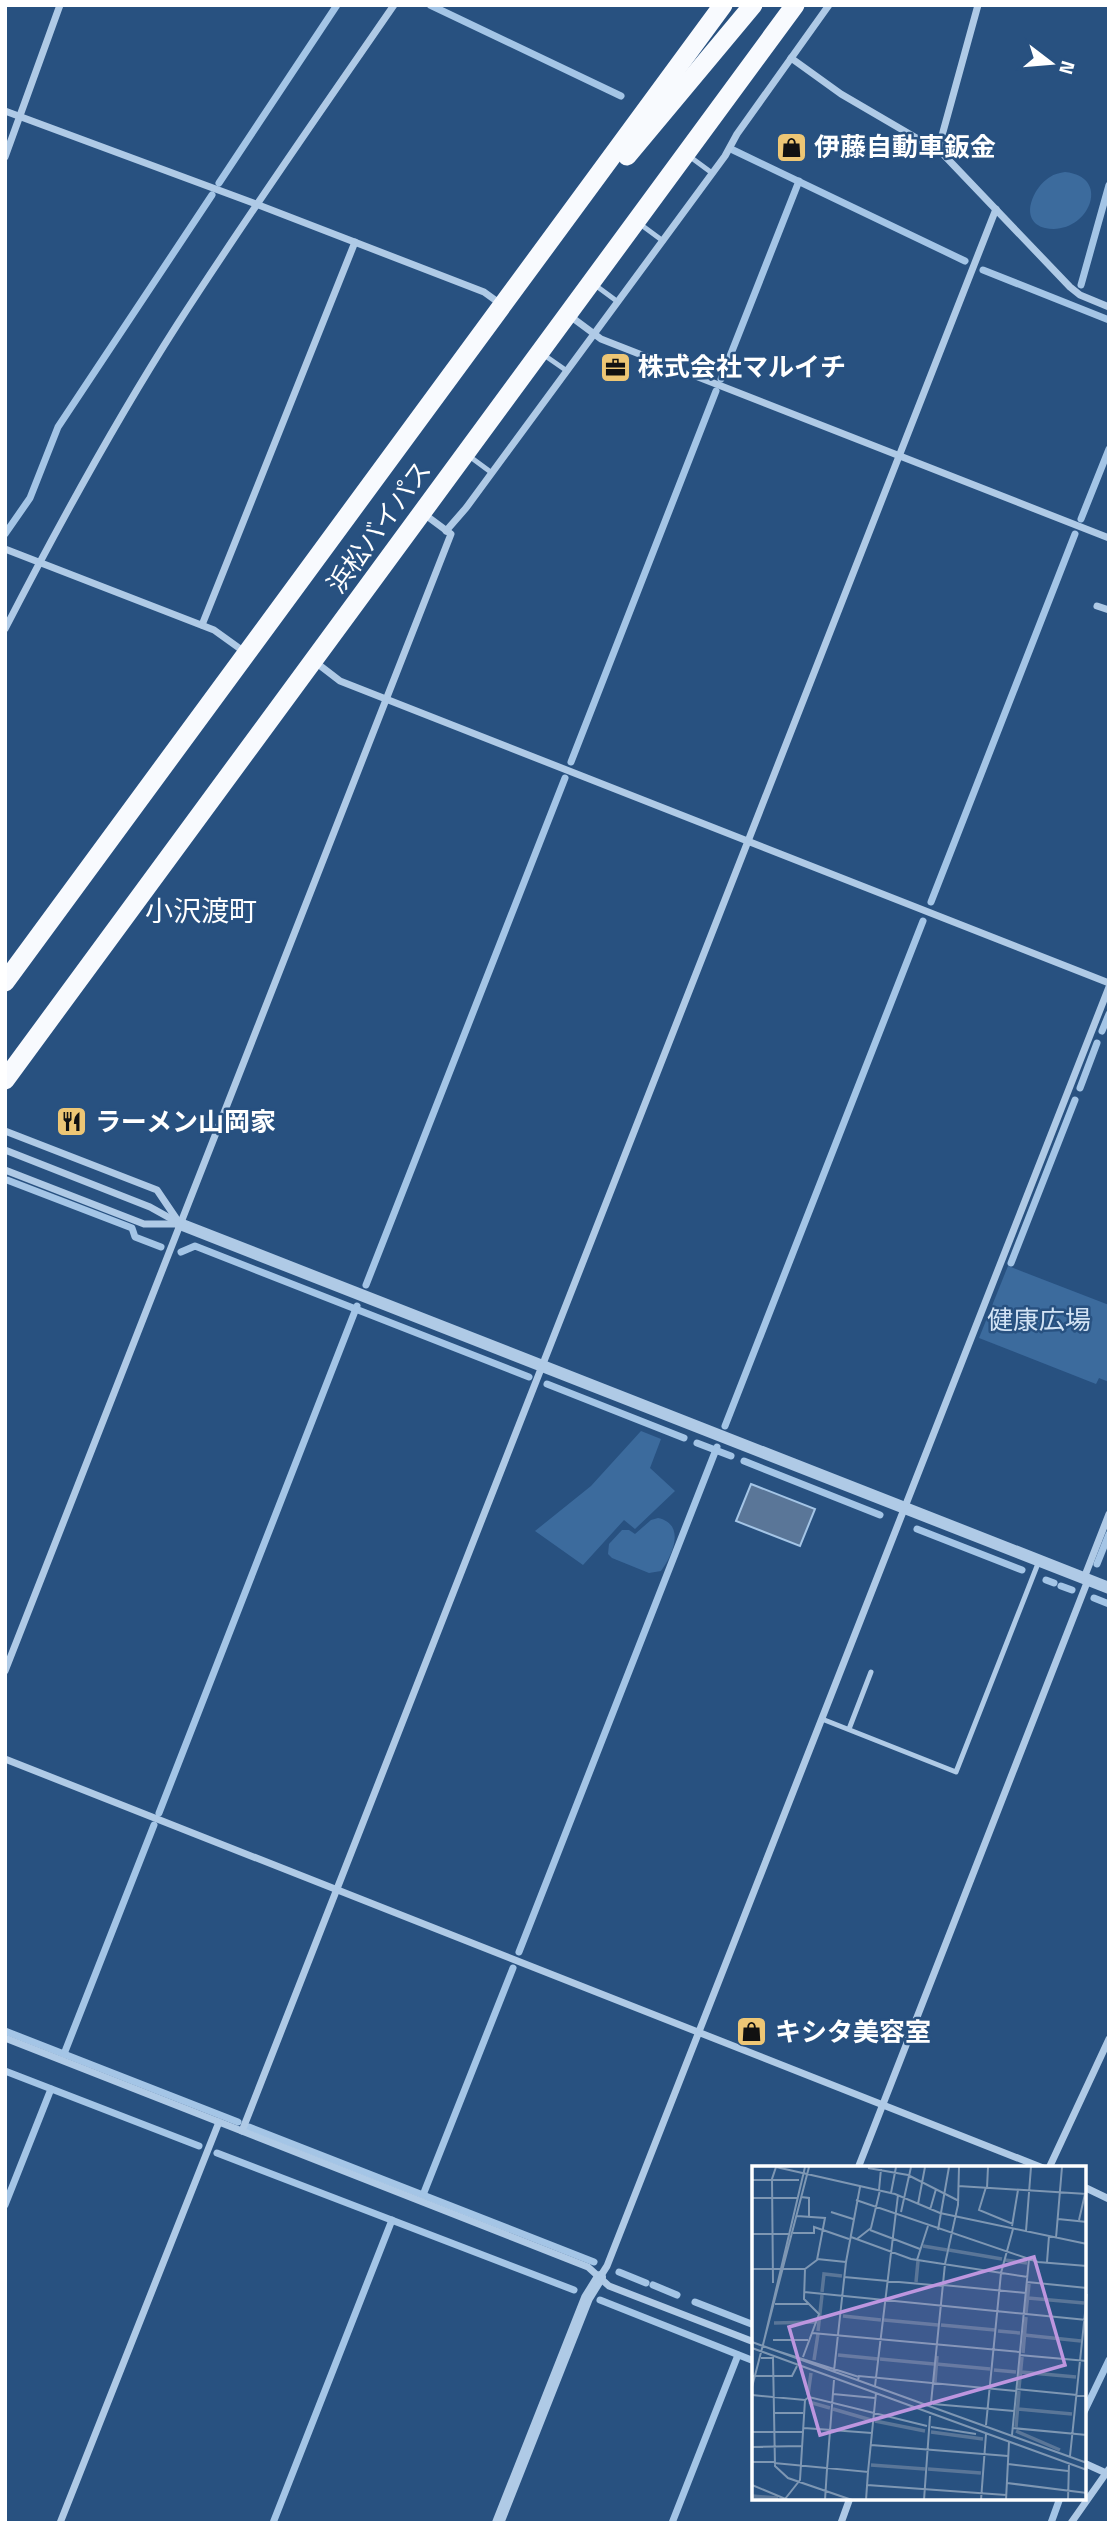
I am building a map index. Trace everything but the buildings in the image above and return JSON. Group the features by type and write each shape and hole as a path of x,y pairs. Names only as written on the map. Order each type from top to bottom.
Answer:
{"highway":[{"name":"浜松バイパス","path":"5,982 723,5"},
{"path":"532,265 672,103 752,5"},
{"name":"浜松バイパス","path":"5,1080 794,5"}],"street":[{"path":"5,157 60,5"},
{"path":"5,629 151,367 256,204 394,5"},
{"path":"446,531 663,241 830,5"},
{"path":"938,150 978,5"},
{"path":"791,58 841,94 938,150 1070,287 1080,295 1109,307"},
{"path":"5,111 484,292 502,306"},
{"path":"242,2131 996,209"},
{"path":"202,625 355,242"},
{"path":"568,314 601,339 1109,538"},
{"path":"5,1671 451,534 422,513"},
{"path":"5,549 214,630 247,654"},
{"path":"1097,606 1109,610"},
{"path":"313,661 340,681 1109,985 607,2266 587,2298 498,2523"},
{"path":"5,1131 157,1190 180,1224"},
{"path":"5,1150 150,1207 180,1224 1109,1588"},
{"path":"5,1170 144,1224 180,1224"},
{"path":"860,2166 1109,1514"},
{"path":"5,1759 1038,2166"},
{"path":"5,2038 588,2267 609,2286 752,2341"},
{"path":"1050,2166 1109,2039"},
{"path":"60,2523 219,2122"},
{"path":"1086,2188 1109,2199"},
{"path":"1071,2523 1107,2471 1086,2464"},
{"path":"841,2523 849,2500"}],"lane":[{"path":"686,153 712,173"},
{"path":"636,221 663,241"},
{"path":"591,282 618,302"},
{"path":"540,352 567,371"},
{"path":"466,453 492,473"},
{"path":"822,1719 956,1772 1039,1561"},
{"path":"849,1729 871,1671"}],"green space":[{"path":"1065,172 1080,176 1088,184 1091,194 1089,205 1083,216 1073,224 1060,228 1045,228 1032,218 1031,204 1038,188 1044,182 1055,174"},
{"name":"健康広場","path":"1008,1266 1109,1305 1109,1382 1099,1378 1096,1384 979,1338"},
{"path":"641,1431 661,1439 650,1468 675,1491 635,1529 624,1520 583,1565 535,1531 591,1486"},
{"path":"658,1518 667,1521 674,1533 673,1549 661,1571 649,1573 608,1554 609,1544 622,1530 635,1534 651,1520"}],"shaded area":[{"path":"751,1484 815,1509 800,1546 736,1521"}],"waterway":[{"path":"219,183 337,5"},
{"path":"430,5 621,96"},
{"path":"733,150 965,261"},
{"path":"721,379 799,181"},
{"path":"1081,285 1109,185"},
{"path":"5,534 30,498 58,427 212,195"},
{"path":"983,270 1109,320"},
{"path":"571,762 716,391"},
{"path":"1081,519 1109,449"},
{"path":"931,902 1075,534"},
{"path":"366,1285 565,778"},
{"path":"725,1426 923,921"},
{"path":"1102,1031 1109,1014"},
{"path":"1080,1088 1097,1043"},
{"path":"1011,1263 1075,1100"},
{"path":"7,1180 132,1228 135,1237 161,1247"},
{"path":"181,1252 195,1246 529,1377"},
{"path":"159,1813 357,1306"},
{"path":"547,1384 684,1438"},
{"path":"697,1443 731,1456"},
{"path":"519,1952 717,1447"},
{"path":"744,1461 880,1515"},
{"path":"917,1529 1022,1570"},
{"path":"1097,1564 1109,1534"},
{"path":"1046,1580 1054,1583"},
{"path":"1061,1586 1072,1590"},
{"path":"1094,1598 1109,1604"},
{"path":"64,2054 154,1825"},
{"path":"423,2195 513,1968"},
{"path":"5,2031 238,2122"},
{"path":"5,2071 199,2146"},
{"path":"5,2205 51,2089"},
{"path":"249,2127 594,2262"},
{"path":"217,2153 574,2290"},
{"path":"273,2523 392,2220"},
{"path":"619,2272 646,2283"},
{"path":"653,2285 677,2295"},
{"path":"600,2300 752,2360"},
{"path":"695,2302 752,2324"},
{"path":"672,2523 738,2355"},
{"path":"1086,2408 1109,2360"},
{"path":"1051,2523 1059,2500"}],"place":[{"name":"伊藤自動車鈑金","path":"791,147"},
{"name":"株式会社マルイチ","path":"615,367"},
{"name":"ラーメン山岡家","path":"72,1122"},
{"name":"キシタ美容室","path":"752,2032"}],"district":[{"name":"小沢渡町","path":"201,911"}]}
